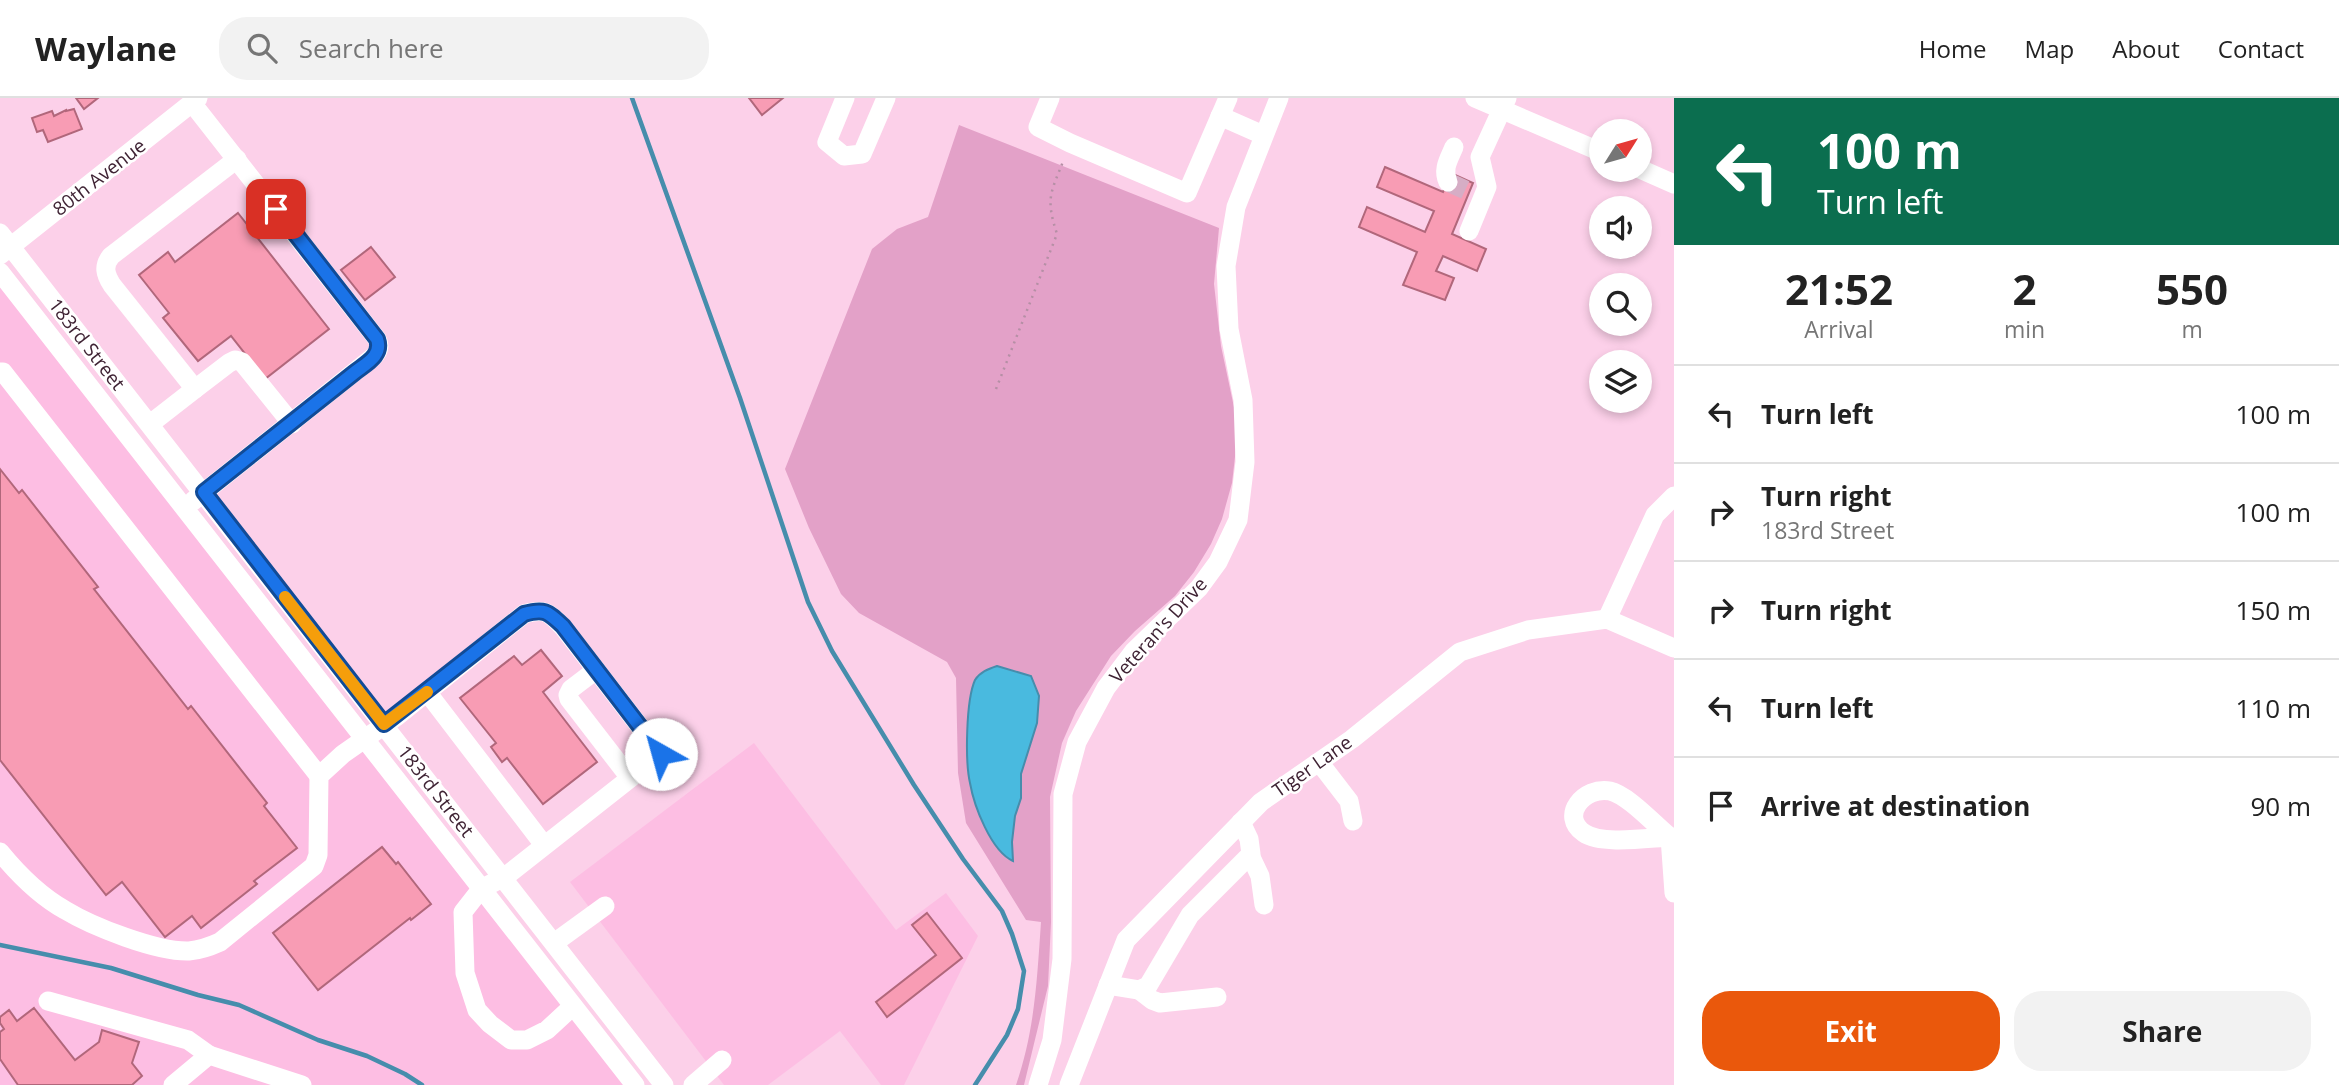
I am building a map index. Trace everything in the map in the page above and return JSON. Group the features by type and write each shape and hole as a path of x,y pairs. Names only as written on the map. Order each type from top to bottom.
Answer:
{"street":[{"path":"845,98 827,142 844,156 862,153 886,98"},
{"path":"1050,98 1038,127 1187,193 1224,107 1263,135"},
{"name":"Veteran's Drive","path":"1038,1085 1052,1040 1062,959 1063,794 1077,742 1106,688 1134,651 1199,588 1218,562 1238,520 1245,463 1243,400 1229,329 1226,266 1236,207 1279,98"},
{"path":"1475,98 1504,104 1589,146"},
{"path":"184,508 377,354 380,344 237,159 195,100"},
{"name":"80th Avenue","path":"4,245 195,100"},
{"path":"1469,231 1476,195 1487,187 1480,157 1504,104"},
{"path":"1448,182 1444,174 1454,147"},
{"path":"195,389 112,285 105,269 106,262 237,159"},
{"path":"1652,174 1674,184"},
{"name":"183rd Street","path":"4,245 204,492 664,1085"},
{"name":"183rd Street","path":"0,272 635,1085"},
{"path":"150,424 235,360 242,362 292,424"},
{"path":"0,372 319,776 318,855 314,866 220,942 203,950 186,951 158,946 111,931 64,910 16,872 0,852"},
{"path":"1674,496 1655,515 1606,619 1674,648"},
{"path":"319,776 524,614 538,610 550,614 563,626 661,754 503,877 481,890 463,912 465,973 477,1010 511,1040 527,1040 547,1030 573,1006"},
{"name":"Tiger Lane","path":"1069,1085 1126,940 1261,802 1352,739 1460,652 1528,630 1606,619"},
{"path":"596,670 571,689 569,699 630,778"},
{"path":"427,692 544,845"},
{"path":"1319,762 1349,801 1353,821"},
{"path":"1241,822 1249,839 1250,855 1261,876 1264,905"},
{"path":"1672,837 1674,893"},
{"path":"1139,990 1148,986 1190,915 1250,855"},
{"path":"554,943 605,906"},
{"path":"1108,985 1139,990 1160,1003 1217,997"},
{"path":"48,1001 188,1040 209,1055 302,1085"},
{"path":"173,1085 209,1055"},
{"path":"693,1085 722,1060"}],"path":[{"path":"996,388 1057,234 1050,213 1049,198 1070,143"}],"shaded area":[{"path":"959,125 1219,228 1214,284 1221,346 1235,412 1236,448 1232,483 1222,519 1211,544 1175,596 1111,656 1076,711 1062,743 1050,797 1051,922 1048,986 1024,1085 1016,1085 1031,1024 1041,922 1026,920 966,823 958,773 956,678 947,662 859,613 841,594 809,528 785,469 872,249 897,229 928,217"},
{"path":"0,261 642,1085 0,1085"},
{"path":"754,743 896,930 946,893 978,936 904,1085 881,1085 840,1031 768,1085 724,1085 570,882"}],"water":[{"path":"997,666 1031,676 1039,696 1037,723 1021,774 1021,798 1015,816 1012,842 1013,861 998,848 985,827 975,803 968,773 967,731 972,689 979,675"}],"building":[{"path":"76,98 98,98 84,109"},
{"path":"749,98 783,98 762,115"},
{"path":"74,109 82,129 48,142 43,130 37,132 32,118 52,111 54,116"},
{"path":"1385,167 1443,192 1451,173 1473,183 1452,234 1486,249 1477,271 1443,256 1436,271 1454,278 1445,300 1403,285 1417,252 1359,227 1367,207 1425,232 1434,211 1377,187"},
{"path":"238,213 329,329 265,379 231,336 198,361 163,318 169,313 139,275 168,252 175,262"},
{"path":"371,247 395,277 365,300 341,270"},
{"path":"0,469 19,493 22,490 98,587 94,589 188,709 191,706 267,803 264,806 297,848 254,881 257,884 201,928 192,916 165,937 122,882 106,895 0,760"},
{"path":"541,650 562,676 543,692 597,762 543,804 507,758 502,762 491,747 496,743 460,698 514,656 522,665"},
{"path":"382,847 396,864 398,862 431,904 318,990 273,933"},
{"path":"927,913 962,958 887,1017 876,1002 936,955 912,925"},
{"path":"34,1008 75,1060 99,1042 102,1030 139,1042 132,1063 142,1076 132,1085 18,1085 0,1059 0,1032 4,1029 0,1017 9,1010 17,1021"}],"waterway":[{"path":"632,98 740,398 808,602 832,651 914,785 963,859 1002,911 1012,934 1024,971 1018,1009 1007,1035 975,1085"},
{"path":"0,945 111,968 239,1005 318,1040 367,1056 422,1085"}],"tunnel":[{"path":"1448,182 1470,192"}],"slow traffic":[{"path":"285,597 384,724 427,692"}],"route":[{"path":"276,209 377,339 379,349 377,354 354,373 204,492 384,724 524,614 538,610 550,614 563,626 661,754"}]}
